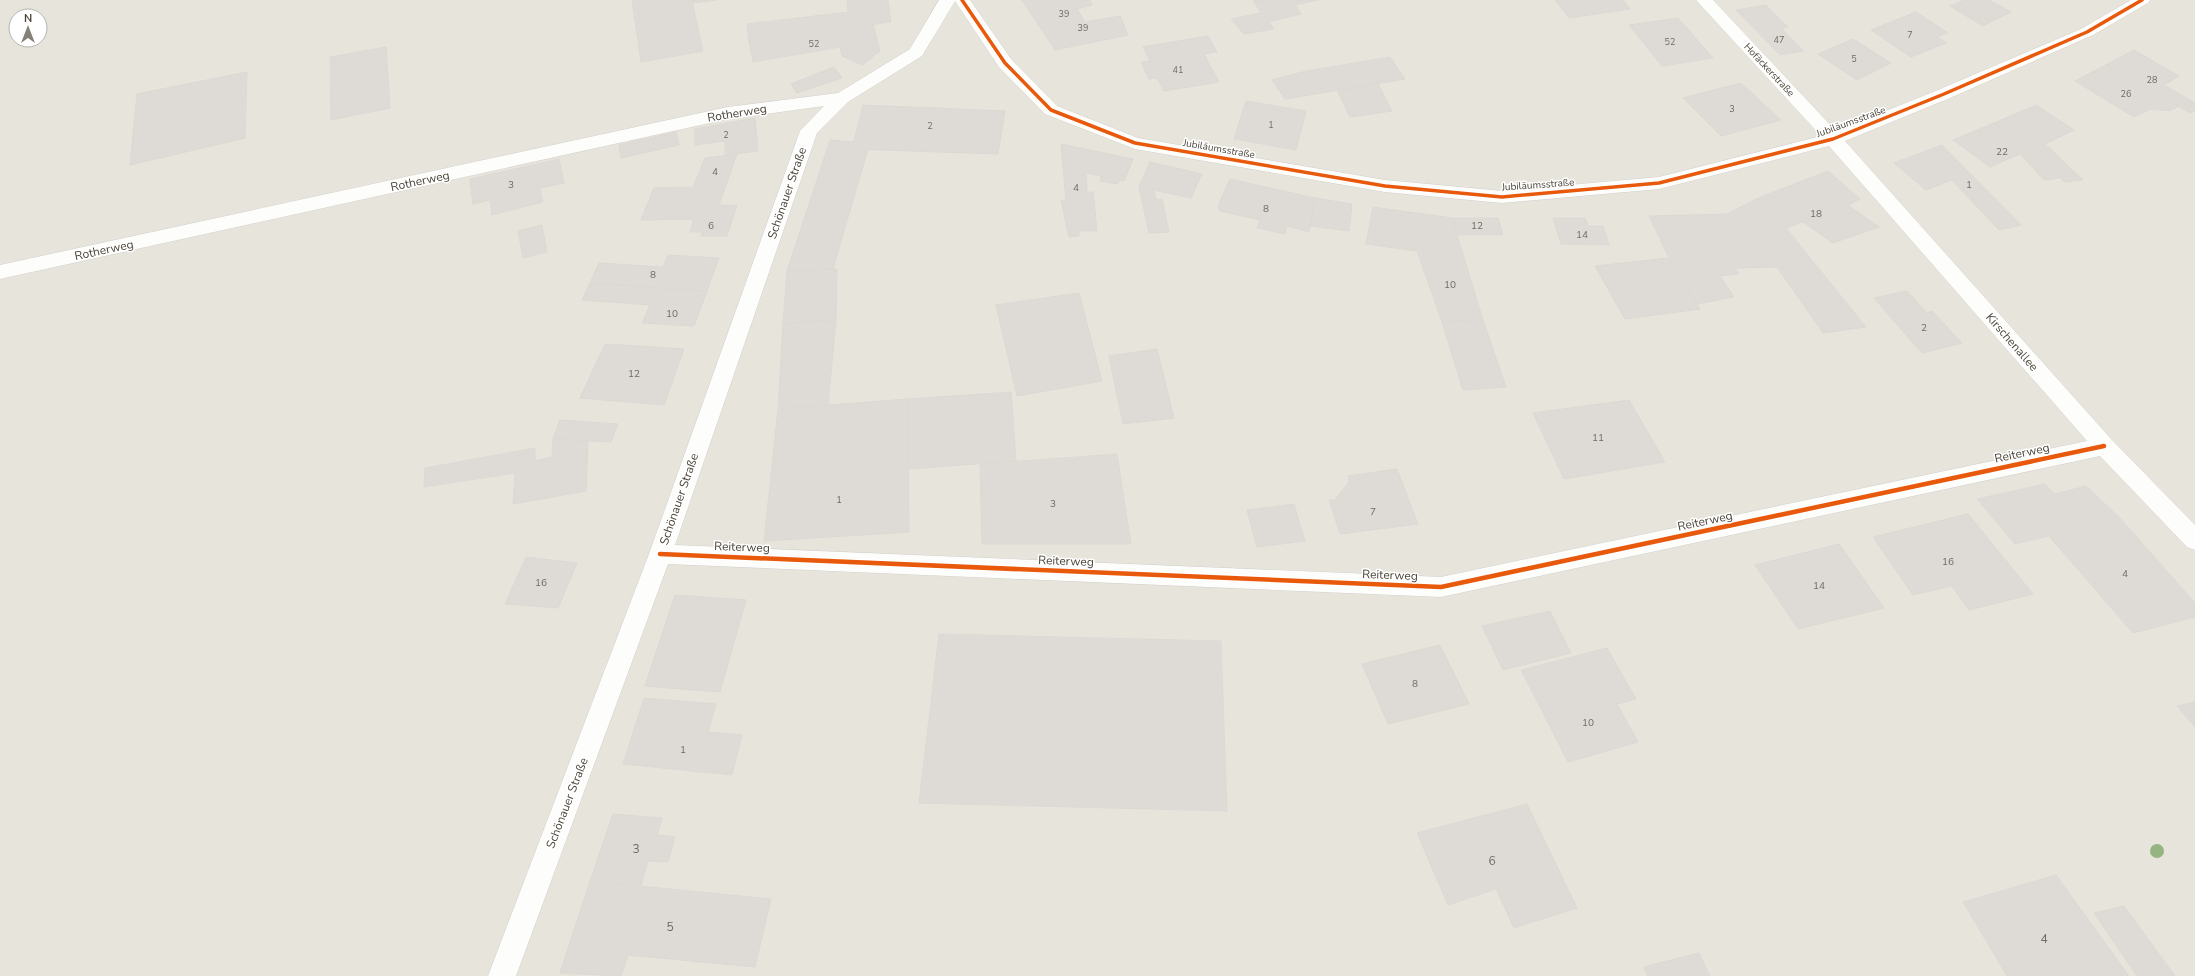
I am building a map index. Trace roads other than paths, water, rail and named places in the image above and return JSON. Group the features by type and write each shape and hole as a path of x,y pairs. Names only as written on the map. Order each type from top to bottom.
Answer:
{"street":[{"path":"842,98 916,52 947,0"},
{"name":"Jubiläumsstraße","path":"962,0 1005,64 1051,110 1135,143 1385,186 1502,197 1659,183 1833,139 1944,94 2087,32 2142,0"},
{"name":"Hofäckerstraße","path":"1704,0 1833,139"},
{"name":"Rotherweg","path":"0,272 728,113 842,98"},
{"name":"Schönauer Straße","path":"502,976 660,554 809,131 842,98"},
{"name":"Kirschenallee","path":"1833,139 2104,446 2195,540"},
{"name":"Reiterweg","path":"660,554 1441,587 2104,446"}]}
